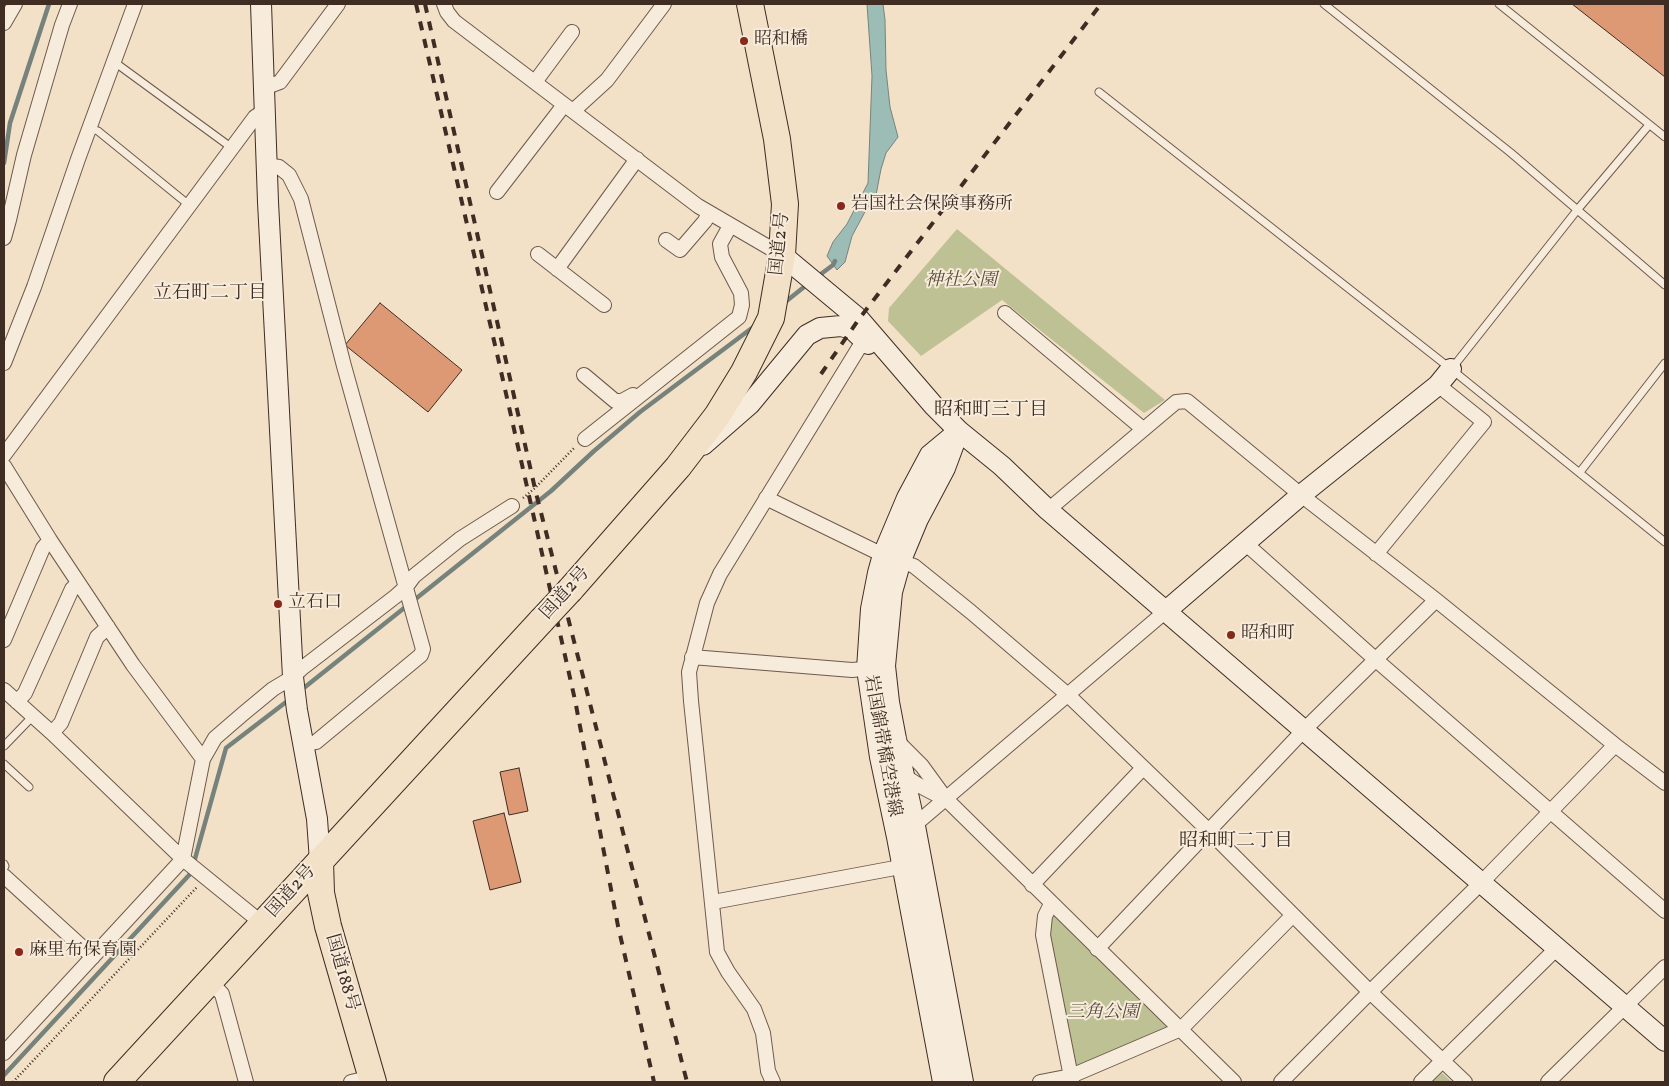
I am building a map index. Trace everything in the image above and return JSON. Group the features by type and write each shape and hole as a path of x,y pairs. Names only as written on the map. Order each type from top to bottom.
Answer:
{"highway":[{"name":"国道2号","path":"117,1082 570,590 678,467 717,416 744,372 771,318 782,255 785,204 777,138 750,4"},
{"name":"国道188号","path":"320,861 321,893 365,1080"}],"street":[{"path":"4,238 26,147 70,4"},
{"path":"4,362 40,269 135,4"},
{"path":"261,4 266,165 293,682 317,819 320,861"},
{"path":"264,88 280,82 338,4"},
{"path":"444,4 454,21 568,108 698,206 782,255 859,319 866,335 959,431 1002,466 1048,510 1665,1041"},
{"path":"497,192 568,108 607,80 664,4"},
{"path":"535,82 572,32"},
{"path":"4,455 255,117 264,111"},
{"path":"556,269 637,159"},
{"path":"266,165 279,167 289,175 301,199 344,366 423,649 421,655 316,742 303,745"},
{"path":"666,240 680,250 705,221 709,213"},
{"path":"585,439 738,317 742,306 741,293 722,257 720,244 730,226"},
{"path":"538,254 604,305"},
{"path":"1005,313 1143,429"},
{"path":"678,467 750,404 807,335 820,328 841,326 866,335"},
{"path":"773,1082 768,1071 763,1033 754,1009 728,972 717,952 689,672 707,603 720,574 866,335"},
{"path":"897,837 915,826 1301,495 1438,385 1451,369"},
{"path":"584,375 615,401 622,401 648,386 650,387"},
{"path":"1376,554 1484,422 1438,385"},
{"path":"1048,510 1176,402 1187,401 1301,495 1665,783"},
{"name":"岩国錦帯橋空港線","path":"959,431 945,468 918,519 892,557 892,592 876,668 880,757 897,837 912,864 963,1082"},
{"path":"4,466 108,628 202,760"},
{"path":"766,498 914,566 971,612 1068,696 1209,831 1370,992 1465,1082"},
{"path":"4,1053 186,861 202,760 214,738 274,689 293,682 301,669 407,592 414,576 460,539 512,506"},
{"path":"4,640 43,548 50,540"},
{"path":"1245,543 1375,659 1665,911"},
{"path":"17,702 25,693 72,588 78,583"},
{"path":"1097,949 1304,730 1436,600"},
{"path":"52,733 61,723 97,637 108,628"},
{"path":"692,656 852,670 876,668"},
{"name":"岩国錦帯橋空港線","path":"876,668 889,702 915,826 912,864 943,1082"},
{"path":"4,690 52,733 186,861 263,924"},
{"path":"896,739 922,766 946,799 1234,1082"},
{"path":"1281,1082 1481,883 1615,745"},
{"path":"880,757 904,776 946,799"},
{"path":"1032,885 1143,768"},
{"path":"713,902 912,864"},
{"path":"4,876 93,957"},
{"path":"1051,904 1045,916 1043,935 1071,1079"},
{"path":"1040,1082 1071,1079 1181,1029 1293,915"},
{"path":"1421,1082 1557,948"},
{"path":"1548,1082 1665,967"},
{"path":"210,981 222,994 246,1082"}],"lane":[{"path":"1324,4 1578,209 1665,285"},
{"path":"1500,4 1665,137"},
{"path":"113,62 232,148"},
{"path":"1099,92 1451,369 1665,542"},
{"path":"1451,369 1578,209 1649,125"},
{"path":"89,128 98,131 189,205"},
{"path":"1580,472 1665,364"},
{"path":"4,746 33,716"},
{"path":"4,764 29,787"},
{"path":"4,864 4,868"}],"path":[{"path":"512,506 535,488 585,439"},
{"path":"13,1082 205,876"}],"green space":[{"name":"神社公園","path":"957,229 1165,400 1144,413 1002,300 921,356 888,321 889,308"},
{"name":"三角公園","path":"1054,907 1181,1029 1071,1076 1045,916"},
{"path":"1442,1073 1452,1082 1432,1082"}],"water":[{"path":"867,4 883,4 890,107 898,137 886,153 876,195 852,236 845,262 837,270 827,256 833,242 847,224 868,183 872,76"}],"building":[{"path":"1572,4 1665,4 1665,77"},
{"path":"380,303 462,370 428,412 345,345"},
{"path":"519,768 528,811 509,815 500,772"},
{"path":"504,813 521,882 490,890 473,821"}],"waterway":[{"path":"4,163 10,123 49,4"},
{"path":"817,277 833,265 835,261"},
{"path":"784,303 809,283"},
{"path":"300,691 551,491 640,412 756,325"},
{"path":"4,1075 191,873 226,748 290,699"}],"railway":[{"path":"416,4 575,700 618,926 654,1082"},
{"path":"425,4 536,493 687,1082"},
{"path":"821,374 859,319 1101,4"}],"place":[{"name":"昭和橋","path":"744,41"},
{"name":"岩国社会保険事務所","path":"841,206"},
{"name":"立石口","path":"278,604"},
{"name":"昭和町","path":"1231,635"},
{"name":"麻里布保育園","path":"19,952"}],"district":[{"name":"立石町二丁目","path":"210,295"},
{"name":"昭和町三丁目","path":"991,412"},
{"name":"昭和町二丁目","path":"1236,843"}]}
